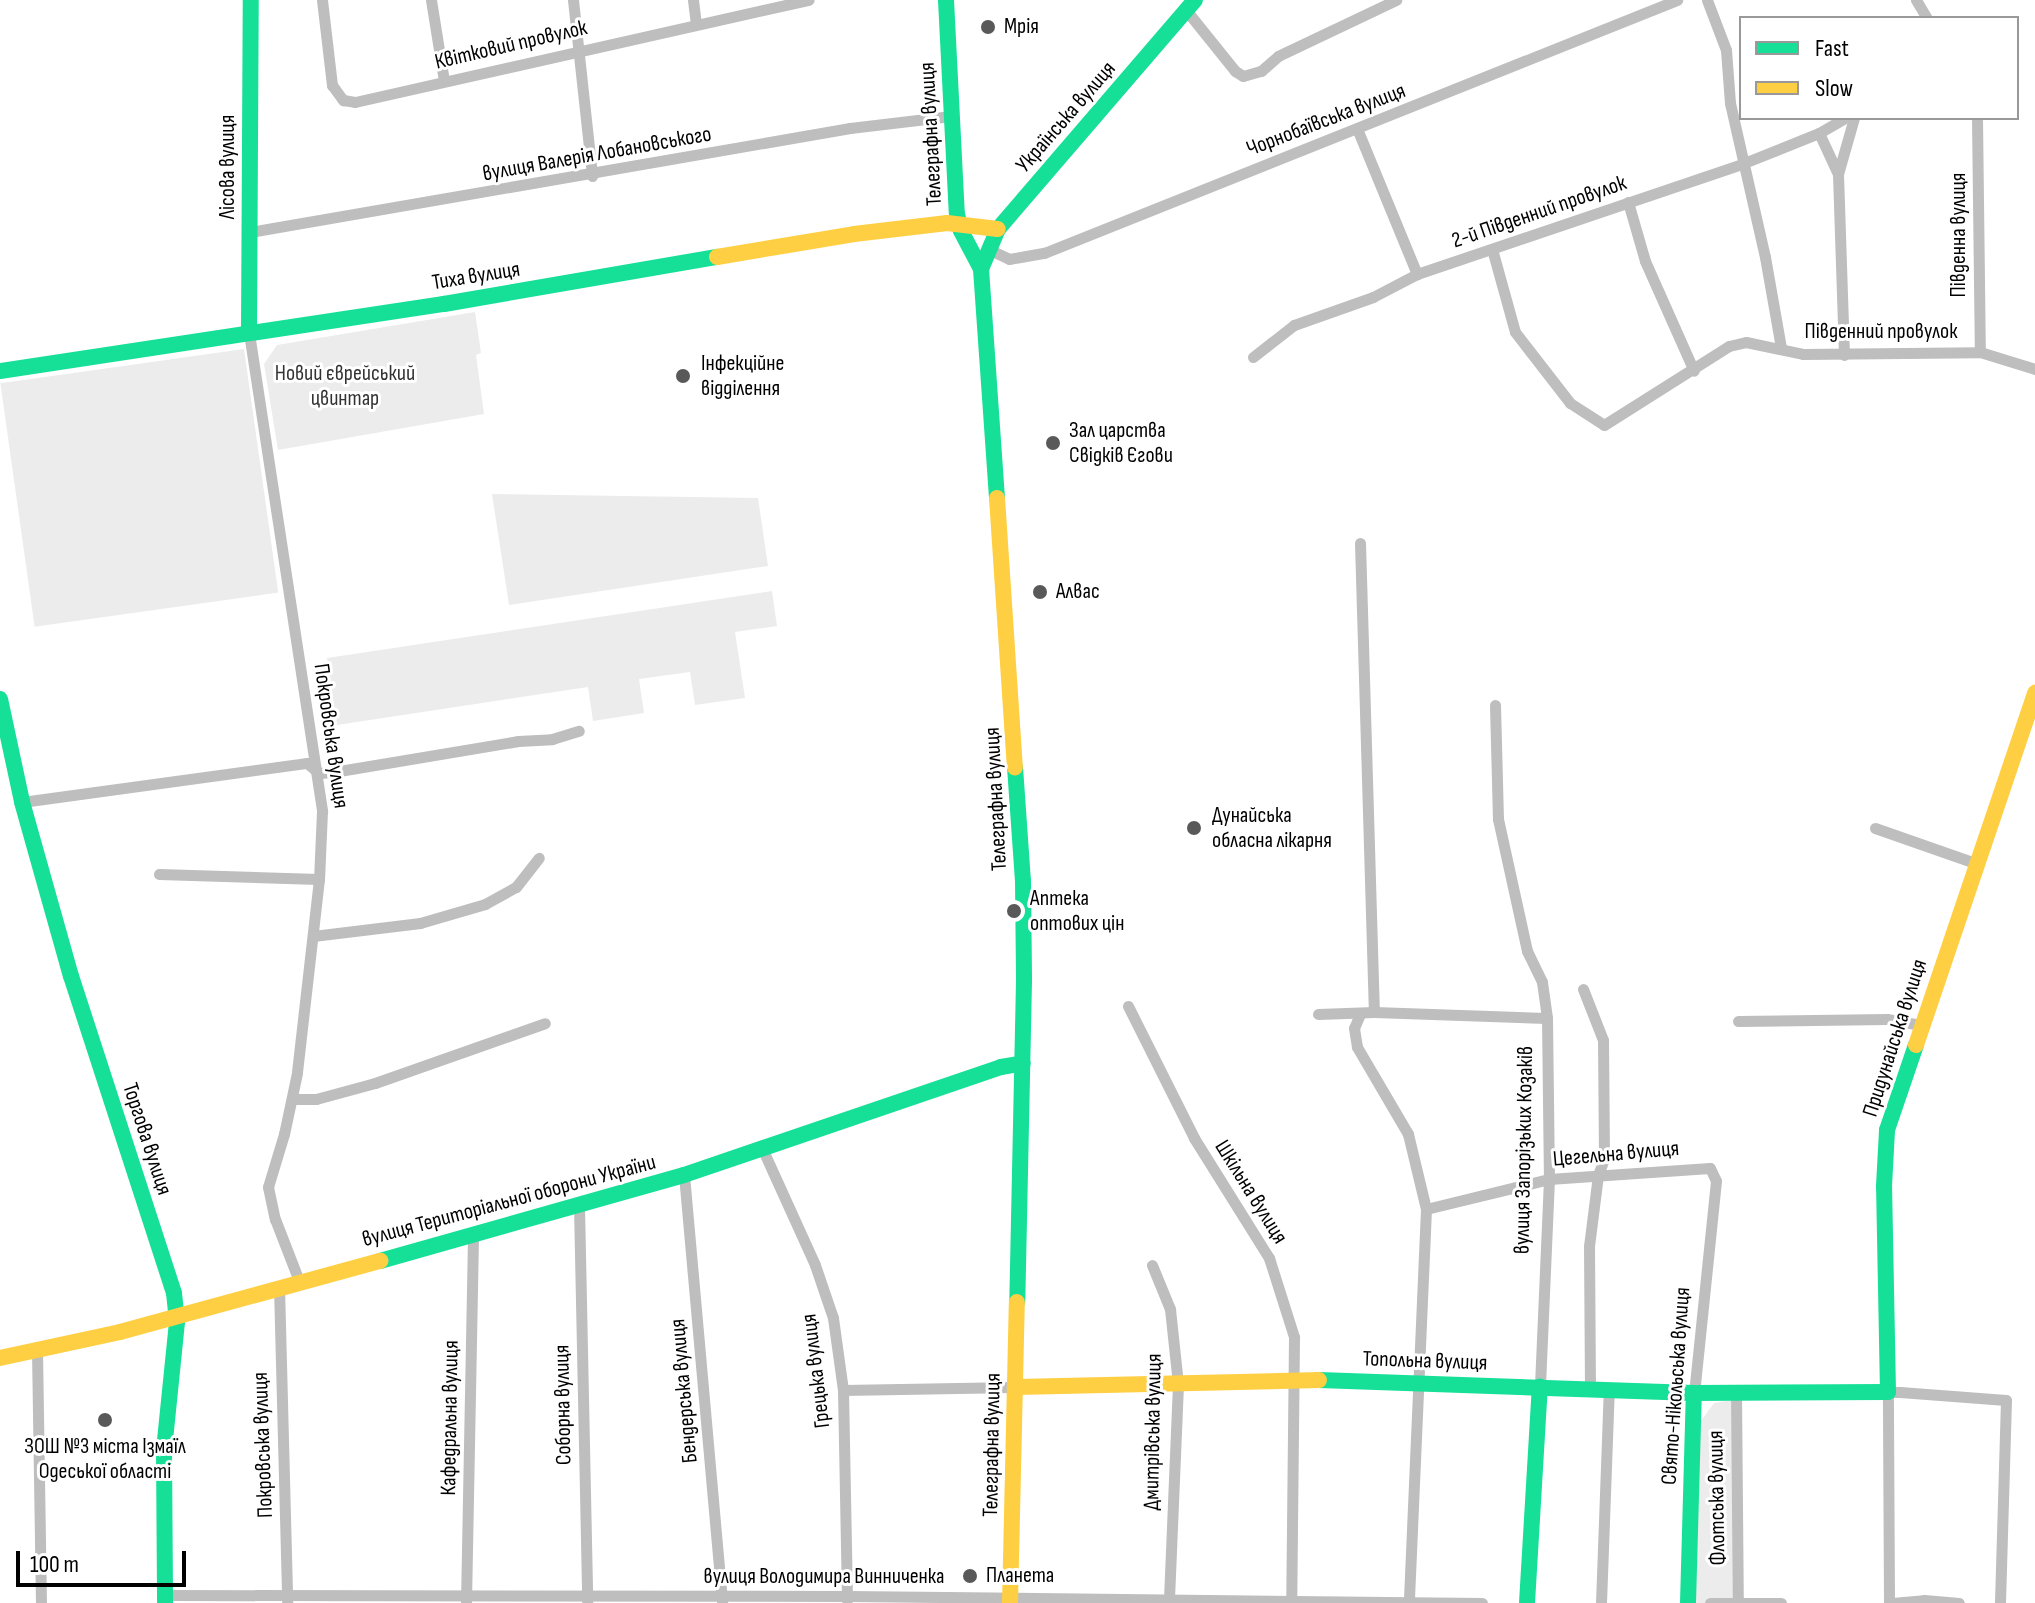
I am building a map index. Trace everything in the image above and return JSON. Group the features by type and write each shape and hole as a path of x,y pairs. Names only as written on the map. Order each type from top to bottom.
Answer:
{"main road":[{"name":"Лісова вулиця","path":"249,333 251,0"},
{"name":"Телеграфна вулиця","path":"946,0 959,224 981,269 1021,845 1023,1063 1010,1601"},
{"name":"Українська вулиця","path":"981,269 998,229 1191,5"},
{"name":"Тиха вулиця","path":"0,371 854,234 959,224 998,229"},
{"name":"Придунайська вулиця","path":"1888,1392 1884,1186 1887,1130 2035,693"},
{"name":"Торгова вулиця","path":"0,699 22,802 71,976 171,1282 177,1314 164,1451 165,1599"},
{"name":"вулиця Територіальної оборони України","path":"0,1358 120,1332 579,1206 684,1175 984,1072 1023,1063"},
{"name":"Топольна вулиця","path":"1015,1387 1297,1379 1694,1393 1888,1392"},
{"name":"вулиця Запорізьких Козаків","path":"1527,1603 1540,1386"},
{"name":"Свято-Нікольська вулиця","path":"1688,1603 1694,1393"}],"street":[{"name":"Квітковий провулок","path":"322,0 328,63 337,94 343,100 355,102 809,0"},
{"path":"431,0 444,81"},
{"path":"573,0 592,176"},
{"path":"693,0 696,24"},
{"path":"1191,5 1235,71 1243,76 1261,71 1278,56 1396,0"},
{"name":"Чорнобаївська вулиця","path":"988,249 1009,259 1044,253 1358,131 1677,0"},
{"path":"1707,0 1726,50 1730,103 1781,348"},
{"name":"вулиця Валерія Лобановського","path":"250,232 592,176 850,128 951,116"},
{"name":"2-й Південний провулок","path":"1253,357 1294,325 1373,297 1417,274 1744,163 1819,133 1842,120"},
{"path":"1844,355 1838,174 1853,120"},
{"name":"Південна вулиця","path":"1977,120 1980,352"},
{"path":"1358,131 1417,274"},
{"path":"1819,133 1838,174"},
{"path":"1628,202 1645,261 1694,371"},
{"name":"Південний провулок","path":"1492,249 1515,332 1570,403 1604,425 1694,371 1729,346 1746,342 1803,354 1980,352 2035,369"},
{"name":"Покровська вулиця","path":"249,333 319,773 322,811 319,879 293,1099 268,1194 299,1281"},
{"path":"1360,543 1374,1012"},
{"name":"вулиця Запорізьких Козаків","path":"1495,705 1498,819 1527,951 1542,982 1547,1018 1549,1179 1540,1386"},
{"path":"22,802 307,763 319,773 552,739 579,731"},
{"path":"1875,828 1975,863"},
{"path":"313,936 420,923 474,908 509,892 539,858"},
{"path":"159,874 319,879"},
{"path":"1583,989 1603,1040 1604,1159 1598,1175 1589,1246 1590,1388"},
{"name":"Шкільна вулиця","path":"1128,1006 1194,1138 1269,1258 1294,1337 1297,1379 1291,1603"},
{"path":"1318,1014 1374,1012 1547,1018"},
{"path":"1360,1014 1354,1028 1357,1047 1408,1134 1426,1209 1409,1602"},
{"path":"1738,1021 1887,1019 1922,1025"},
{"path":"293,1099 316,1099 375,1083 545,1023"},
{"name":"Грецька вулиця","path":"762,1148 823,1285 833,1318 843,1390 847,1600"},
{"name":"Цегельна вулиця","path":"1426,1209 1549,1179 1700,1167 1715,1173"},
{"name":"Свято-Нікольська вулиця","path":"1694,1393 1715,1173"},
{"name":"Бендерська вулиця","path":"684,1175 723,1600"},
{"name":"Соборна вулиця","path":"579,1206 587,1599"},
{"name":"Кафедральна вулиця","path":"466,1600 473,1234"},
{"name":"Дмитрівська вулиця","path":"1152,1265 1170,1309 1178,1384 1169,1600"},
{"name":"Покровська вулиця","path":"279,1287 287,1600"},
{"path":"37,1350 41,1603"},
{"name":"Топольна вулиця","path":"843,1390 1015,1387"},
{"path":"1601,1603 1609,1389"},
{"name":"Флотська вулиця","path":"1736,1392 1738,1603"},
{"name":"Топольна вулиця","path":"1888,1392 2006,1400 2000,1603"},
{"name":"Придунайська вулиця","path":"1888,1392 1890,1603"},
{"name":"вулиця Володимира Винниченка","path":"165,1599 1482,1603"},
{"path":"1890,1603 1924,1600 1959,1603"},
{"path":"1710,1603 1781,1603"}],"green space":[{"name":"Новий єврейський цвинтар","path":"475,312 481,353 476,355 484,414 278,450 264,364 277,345"},
{"path":"244,349 278,593 35,627 0,383"},
{"path":"492,494 758,498 768,566 509,605"},
{"path":"772,591 777,626 735,632 745,698 695,705 690,672 639,679 644,713 593,721 588,687 337,725 327,658"},
{"path":"1732,1400 1737,1603 1692,1603 1698,1425 1714,1403"}],"traffic: fast":[{"path":"249,333 251,0"},
{"path":"946,0 957,214 961,231 981,269 997,498"},
{"path":"981,269 998,229 1195,0"},
{"path":"0,371 444,304 717,257"},
{"path":"0,699 22,802 71,976 174,1293 177,1322 164,1451 165,1603"},
{"path":"1015,767 1023,881 1024,981 1017,1302"},
{"path":"1319,1380 1694,1393 1888,1392 1884,1186 1887,1130 1916,1045"},
{"path":"380,1261 684,1175 1001,1067 1023,1063"},
{"path":"1527,1603 1540,1386"},
{"path":"1688,1603 1694,1393"}],"traffic: slow":[{"path":"717,257 854,234 947,223 998,229"},
{"path":"997,498 1015,767"},
{"path":"1916,1045 2035,693"},
{"path":"0,1358 120,1332 380,1261"},
{"path":"1010,1603 1017,1302"},
{"path":"1015,1387 1319,1380"}],"place":[{"name":"Мрія","path":"988,27"},
{"name":"Інфекційне відділення","path":"683,376"},
{"name":"Зал царства Свідків Єгови","path":"1053,443"},
{"name":"Алвас","path":"1040,592"},
{"name":"Дунайська обласна лікарня","path":"1194,828"},
{"name":"Аптека оптових цін","path":"1014,911"},
{"name":"ЗОШ №3 міста Ізмаїл Одеської області","path":"105,1420"},
{"name":"Планета","path":"970,1576"}]}
